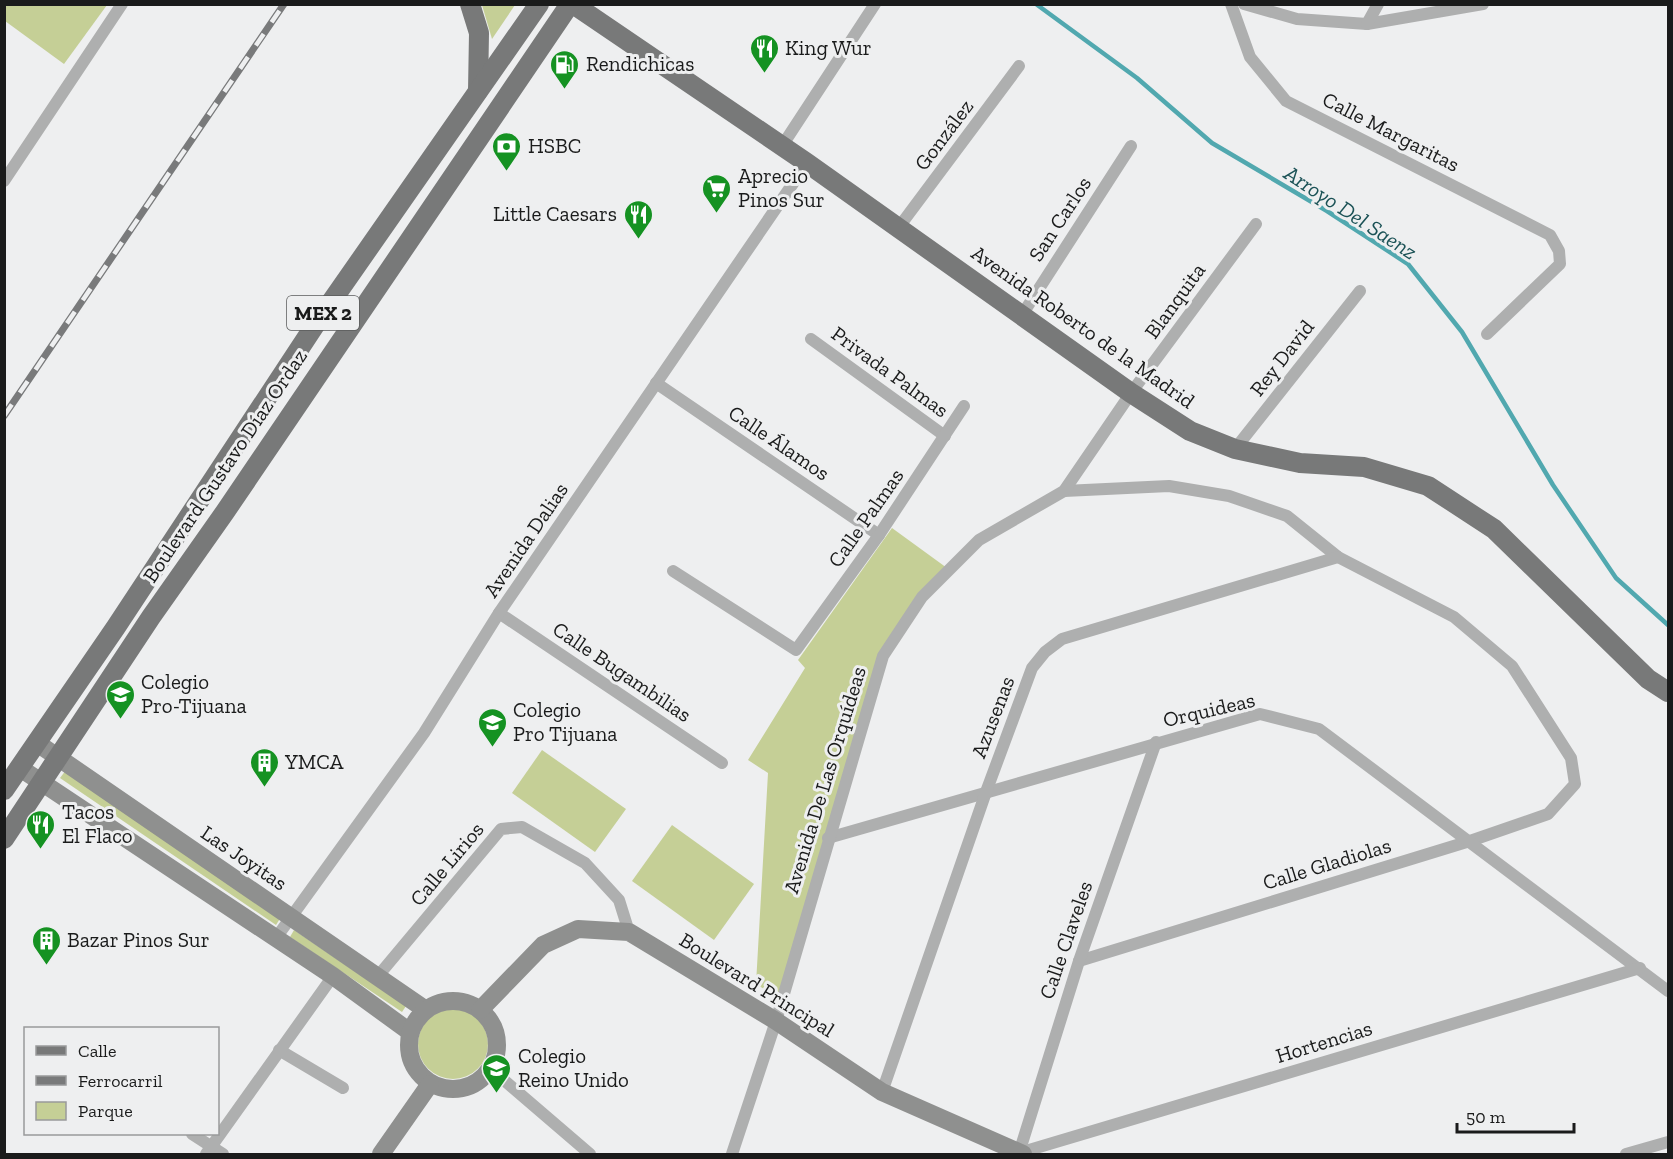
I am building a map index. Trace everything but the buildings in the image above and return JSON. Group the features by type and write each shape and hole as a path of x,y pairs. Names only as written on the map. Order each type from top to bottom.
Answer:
{"main road":[{"path":"470,4 479,33 478,91"},
{"name":"Boulevard Gustavo Díaz Ordaz","path":"4,790 116,627 315,325 539,4"},
{"name":"Boulevard Gustavo Díaz Ordaz","path":"4,839 151,616 225,512 572,4"},
{"name":"Avenida Roberto de la Madrid","path":"572,4 807,163 1131,393 1190,431 1235,450 1300,463 1364,467 1428,486 1494,529 1648,679 1668,692"},
{"name":"Las Joyitas","path":"37,743 426,1010"},
{"path":"20,768 333,976 410,1032"},
{"name":"Boulevard Principal","path":"480,1010 543,945 578,929 628,932 776,1021 882,1092 1021,1154"},
{"path":"443,1001 462,1001 480,1010 491,1022 497,1037 497,1054 491,1069 479,1082 464,1089 446,1089 430,1084 411,1062 408,1047 410,1032 416,1020 426,1010 443,1001"},
{"path":"381,1155 430,1084"}],"street":[{"path":"4,181 122,4"},
{"path":"782,146 875,4"},
{"name":"Calle Margaritas","path":"1231,4 1250,57 1286,101 1550,235 1559,250 1560,264 1487,334"},
{"path":"1244,4 1297,19 1367,24 1483,4"},
{"path":"1367,24 1378,4"},
{"name":"González","path":"899,228 1019,66"},
{"name":"San Carlos","path":"1022,315 1131,146"},
{"name":"Avenida Dalias","path":"276,938 424,734 499,613 807,163"},
{"name":"Blanquita","path":"1064,491 1131,393 1256,224"},
{"name":"Rey David","path":"1235,450 1360,291"},
{"name":"Privada Palmas","path":"811,339 945,436"},
{"name":"Calle Álamos","path":"656,383 879,535"},
{"name":"Calle Palmas","path":"673,571 796,650 879,535 964,406"},
{"path":"1064,491 1169,486 1229,496 1287,516 1338,557"},
{"name":"Avenida De Las Orquídeas","path":"732,1155 776,1021 883,656 922,597 979,540 1064,491"},
{"name":"Calle Gladiolas","path":"1079,961 1470,841 1548,814 1575,784 1571,758 1512,666 1454,617 1338,557"},
{"name":"Azusenas","path":"882,1092 986,792 1032,668 1045,652 1062,639 1338,557"},
{"name":"Calle Bugambilias","path":"499,613 722,763"},
{"name":"Orquideas","path":"828,838 1260,714 1319,729 1668,991"},
{"name":"Calle Claveles","path":"1021,1154 1079,961 1156,742"},
{"name":"Calle Lirios","path":"378,976 501,829 522,827 585,863 619,900 628,932"},
{"name":"Hortencias","path":"1021,1154 1640,968"},
{"path":"209,1151 333,976"},
{"path":"279,1050 343,1088"},
{"path":"491,1069 584,1152"},
{"path":"193,1135 209,1151 223,1155"},
{"path":"1626,1155 1668,1142"}],"green space":[{"path":"5,4 107,5 64,64 5,21"},
{"path":"482,5 515,5 492,39"},
{"path":"892,528 947,568 885,653 778,998 756,984 768,773 748,760 805,668 798,660"},
{"path":"542,750 626,809 595,852 512,793"},
{"path":"66,770 281,917 276,925 60,778"},
{"path":"672,825 754,884 714,940 632,881"},
{"path":"294,930 406,1006 402,1012 290,937"},
{"path":"453,1009 466,1012 478,1019 485,1031 488,1044 485,1057 478,1069 466,1076 453,1079 440,1076 428,1069 421,1057 418,1044 421,1031 428,1019 440,1012"}],"waterway":[{"name":"Arroyo Del Saenz","path":"1036,4 1137,78 1212,143 1327,211 1408,264 1462,332 1553,485 1616,578 1668,625"}],"railway":[{"path":"4,416 284,4"}],"place":[{"name":"King Wur","path":"764,74"},
{"name":"Rendichicas","path":"565,90"},
{"name":"HSBC","path":"507,172"},
{"name":"Aprecio Pinos Sur","path":"717,214"},
{"name":"Little Caesars","path":"638,240"},
{"name":"Colegio Pro-Tijuana","path":"120,720"},
{"name":"Colegio Pro Tijuana","path":"492,748"},
{"name":"YMCA","path":"264,788"},
{"name":"Tacos El Flaco","path":"41,850"},
{"name":"Bazar Pinos Sur","path":"46,966"},
{"name":"Colegio Reino Unido","path":"497,1094"}]}
